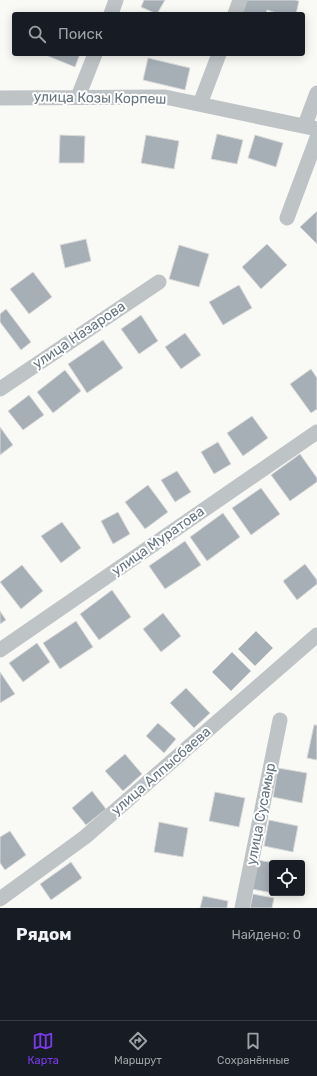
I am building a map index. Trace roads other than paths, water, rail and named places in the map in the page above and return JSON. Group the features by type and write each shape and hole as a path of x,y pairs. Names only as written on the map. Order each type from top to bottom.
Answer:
{"street":[{"path":"112,12 116,0"},
{"path":"236,12 240,0"},
{"path":"78,97 94,56"},
{"path":"200,104 218,56"},
{"path":"311,127 317,93"},
{"name":"улица Козы Корпеш","path":"0,98 165,97 311,127"},
{"path":"287,218 317,138"},
{"name":"улица Назарова","path":"0,389 159,282"},
{"name":"улица Муратова","path":"0,650 317,432"},
{"name":"улица Алпысбаева","path":"0,899 85,837 317,635"},
{"name":"улица Сусамыр","path":"242,908 280,720"}]}
